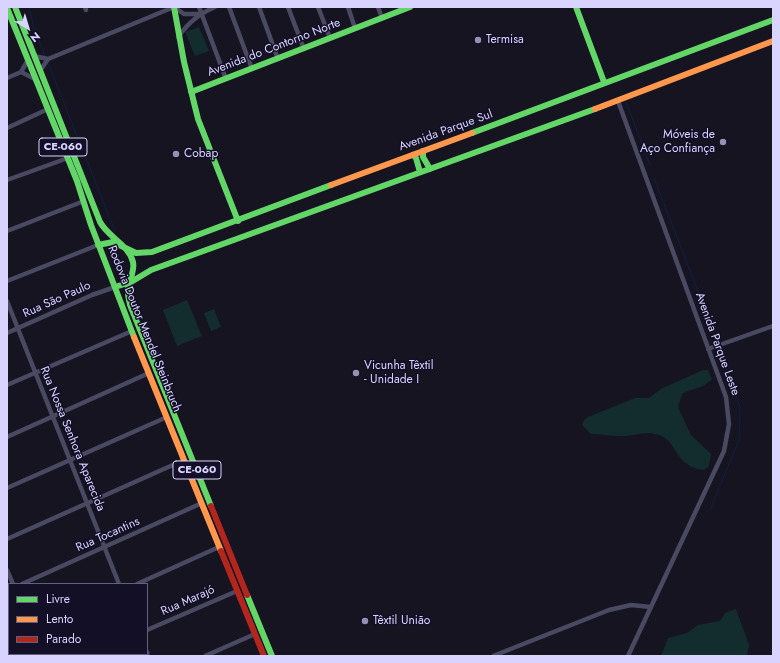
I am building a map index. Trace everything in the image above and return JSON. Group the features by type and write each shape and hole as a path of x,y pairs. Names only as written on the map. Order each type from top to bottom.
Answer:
{"main road":[{"name":"Rodovia Doutor Mendel Steinbruch","path":"15,7 105,233 125,249 133,260 133,273 128,287 129,298 135,318 272,656"},
{"path":"174,7 178,37 198,119 238,220"},
{"name":"Avenida do Contorno Norte","path":"191,92 409,7"},
{"path":"576,7 604,82"},
{"name":"Rodovia Doutor Mendel Steinbruch","path":"7,8 9,17 68,158 98,245 132,331 264,656"},
{"name":"Avenida Parque Sul","path":"98,245 113,242 136,253 152,252 773,20"},
{"path":"115,287 131,282 151,270 618,101 773,41"},
{"path":"423,151 423,157 430,168"},
{"path":"413,155 416,158 420,172"}],"street":[{"path":"34,56 48,59 174,7 184,14 200,13 216,7"},
{"path":"199,7 226,79"},
{"path":"229,7 252,69"},
{"path":"259,7 278,59"},
{"path":"288,7 304,48"},
{"path":"318,7 330,38"},
{"path":"348,7 356,28"},
{"path":"378,7 382,18"},
{"path":"178,37 185,27 200,13"},
{"path":"40,72 48,59"},
{"path":"7,78 20,72 28,60"},
{"path":"20,72 36,79"},
{"name":"Avenida Parque Leste","path":"618,101 727,402 729,424 726,441 628,656"},
{"path":"7,128 48,109"},
{"path":"7,180 68,158"},
{"path":"7,231 84,201"},
{"path":"7,281 98,245"},
{"name":"Rua São Paulo","path":"7,333 92,295 115,287"},
{"name":"Rua Nossa Senhora Aparecida","path":"7,301 119,583"},
{"path":"708,349 773,326"},
{"path":"7,385 132,331"},
{"path":"7,437 149,373"},
{"path":"7,488 167,417"},
{"path":"7,539 184,460"},
{"name":"Rua Tocantins","path":"24,583 202,503"},
{"path":"139,583 219,547"},
{"path":"7,570 13,583"},
{"name":"Rua Marajó","path":"148,630 237,591"},
{"path":"493,656 609,610 631,605 651,607"},
{"path":"205,656 255,634"}],"green space":[{"path":"199,27 209,51 195,56 185,32"},
{"path":"187,300 202,336 177,346 163,310"},
{"path":"214,309 221,327 211,331 204,313"},
{"path":"703,370 708,370 712,379 701,387 682,394 678,407 691,435 711,454 709,466 704,470 694,468 687,464 670,443 659,435 648,433 624,436 591,434 582,425 584,420 588,417 635,398 649,398 661,389"},
{"path":"736,609 749,645 747,656 661,656 668,638 687,633 698,625 720,621 725,613"}],"waterway":[{"path":"29,7 34,28 45,56"},
{"path":"48,63 115,231"},
{"path":"626,102 650,165"},
{"path":"654,178 718,343"},
{"path":"710,510 739,440 740,407 720,350"}],"traffic: fast":[{"path":"15,7 100,222 131,256 133,271 128,289 130,305 211,506"},
{"path":"174,7 184,62 198,119 238,221"},
{"path":"191,92 410,7"},
{"path":"576,7 604,82"},
{"path":"7,8 77,181 91,225 134,337"},
{"path":"472,133 773,20"},
{"path":"115,287 131,282 151,270 595,109"},
{"path":"423,151 423,157 430,169"},
{"path":"413,155 416,158 420,172"},
{"path":"98,245 113,242 136,253 152,252 331,185"},
{"path":"247,595 272,656"}],"traffic: slow":[{"path":"595,109 773,41"},
{"path":"331,185 472,133"},
{"path":"134,337 221,551"}],"traffic: jam":[{"path":"211,506 247,595"},
{"path":"221,551 264,656"}],"place":[{"name":"Termisa","path":"478,40"},
{"name":"Móveis de Aço Confiança","path":"723,142"},
{"name":"Cobap","path":"176,154"},
{"name":"Vicunha Têxtil - Unidade I","path":"356,373"},
{"name":"Têxtil União","path":"365,621"}]}
